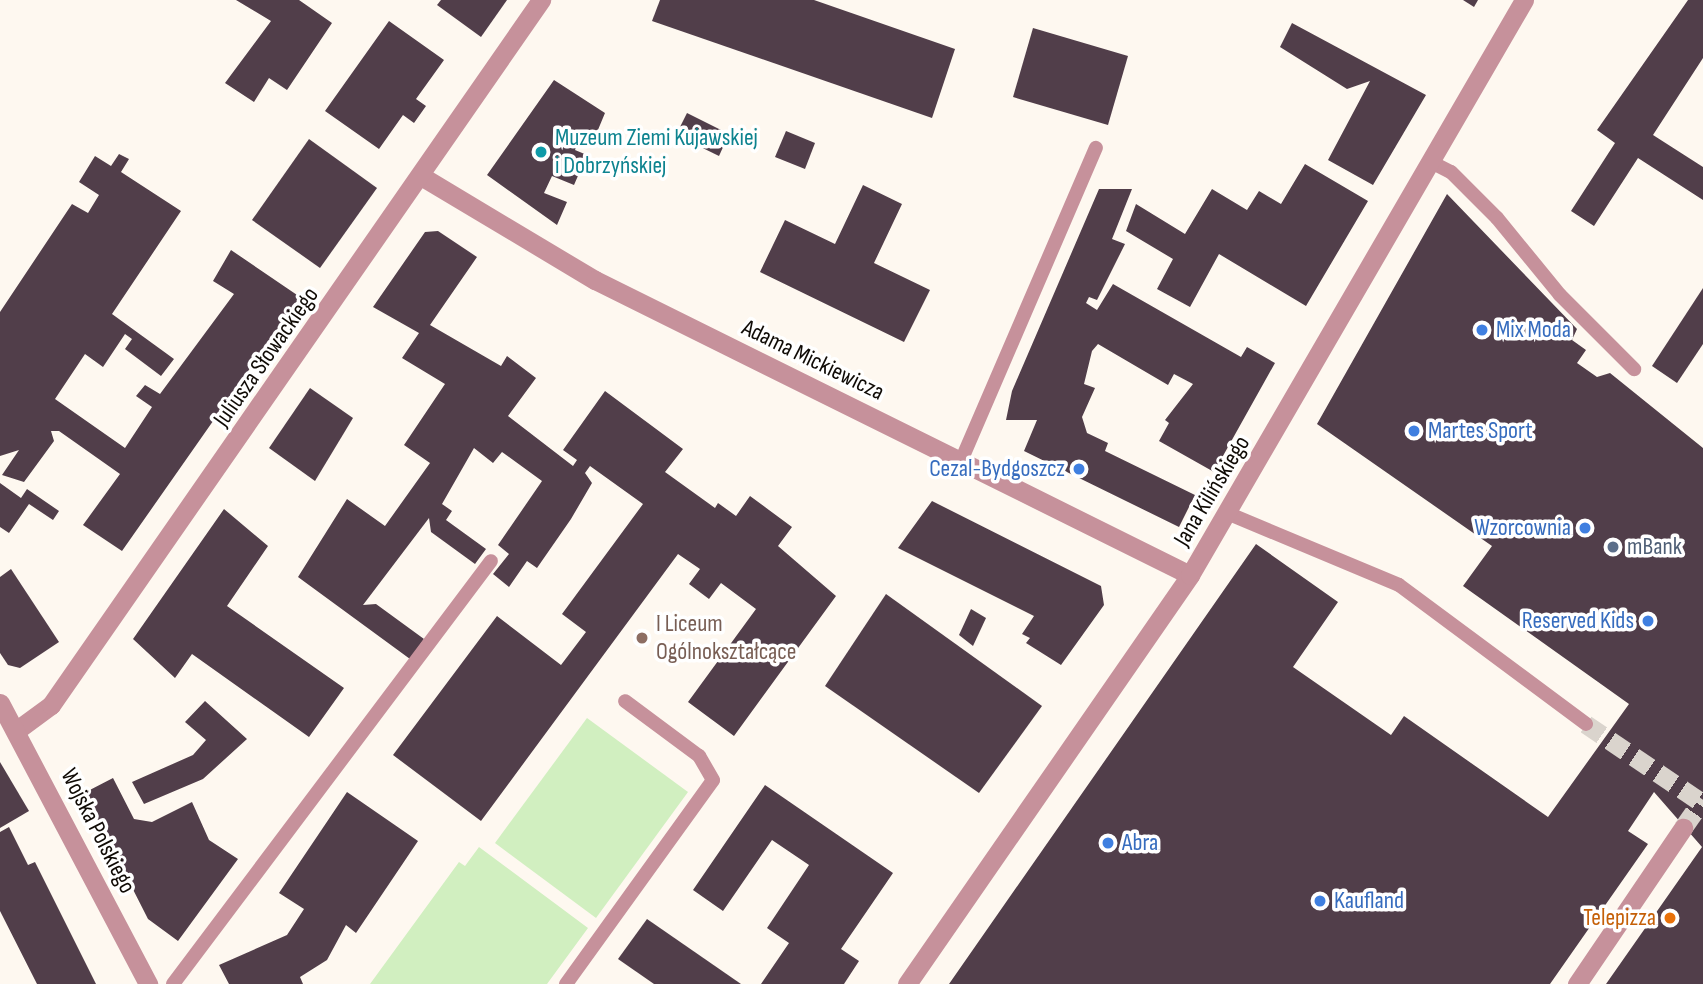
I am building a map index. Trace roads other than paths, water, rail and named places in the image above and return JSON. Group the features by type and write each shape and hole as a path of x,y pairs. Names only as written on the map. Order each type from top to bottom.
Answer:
{"street":[{"name":"Juliusza Słowackiego","path":"17,730 51,705 541,0"},
{"name":"Jana Kilińskiego","path":"906,984 1190,575 1524,0"},
{"name":"Adama Mickiewicza","path":"421,176 596,280 1190,575"},
{"name":"Wojska Polskiego","path":"0,703 17,730 148,984"},
{"path":"1577,984 1683,828"}],"lane":[{"path":"961,461 1096,148"},
{"path":"1431,162 1451,172 1488,209 1634,369"},
{"path":"1227,513 1399,585 1587,724"},
{"path":"173,984 491,561"},
{"path":"566,984 713,780 699,755 625,701"}],"tunnel":[{"path":"1586,724 1701,802"},
{"path":"1683,828 1703,799"}],"place":[{"name":"Muzeum Ziemi Kujawskiej i Dobrzyńskiej","path":"541,152"},
{"name":"Mix Moda","path":"1482,330"},
{"name":"Martes Sport","path":"1414,431"},
{"name":"Cezal-Bydgoszcz","path":"1079,469"},
{"name":"Wzorcownia","path":"1585,528"},
{"name":"mBank","path":"1613,547"},
{"name":"Reserved Kids","path":"1648,621"},
{"name":"I Liceum Ogólnokształcące","path":"642,638"},
{"name":"Abra","path":"1108,843"},
{"name":"Kaufland","path":"1320,901"},
{"name":"Telepizza","path":"1670,918"}]}
